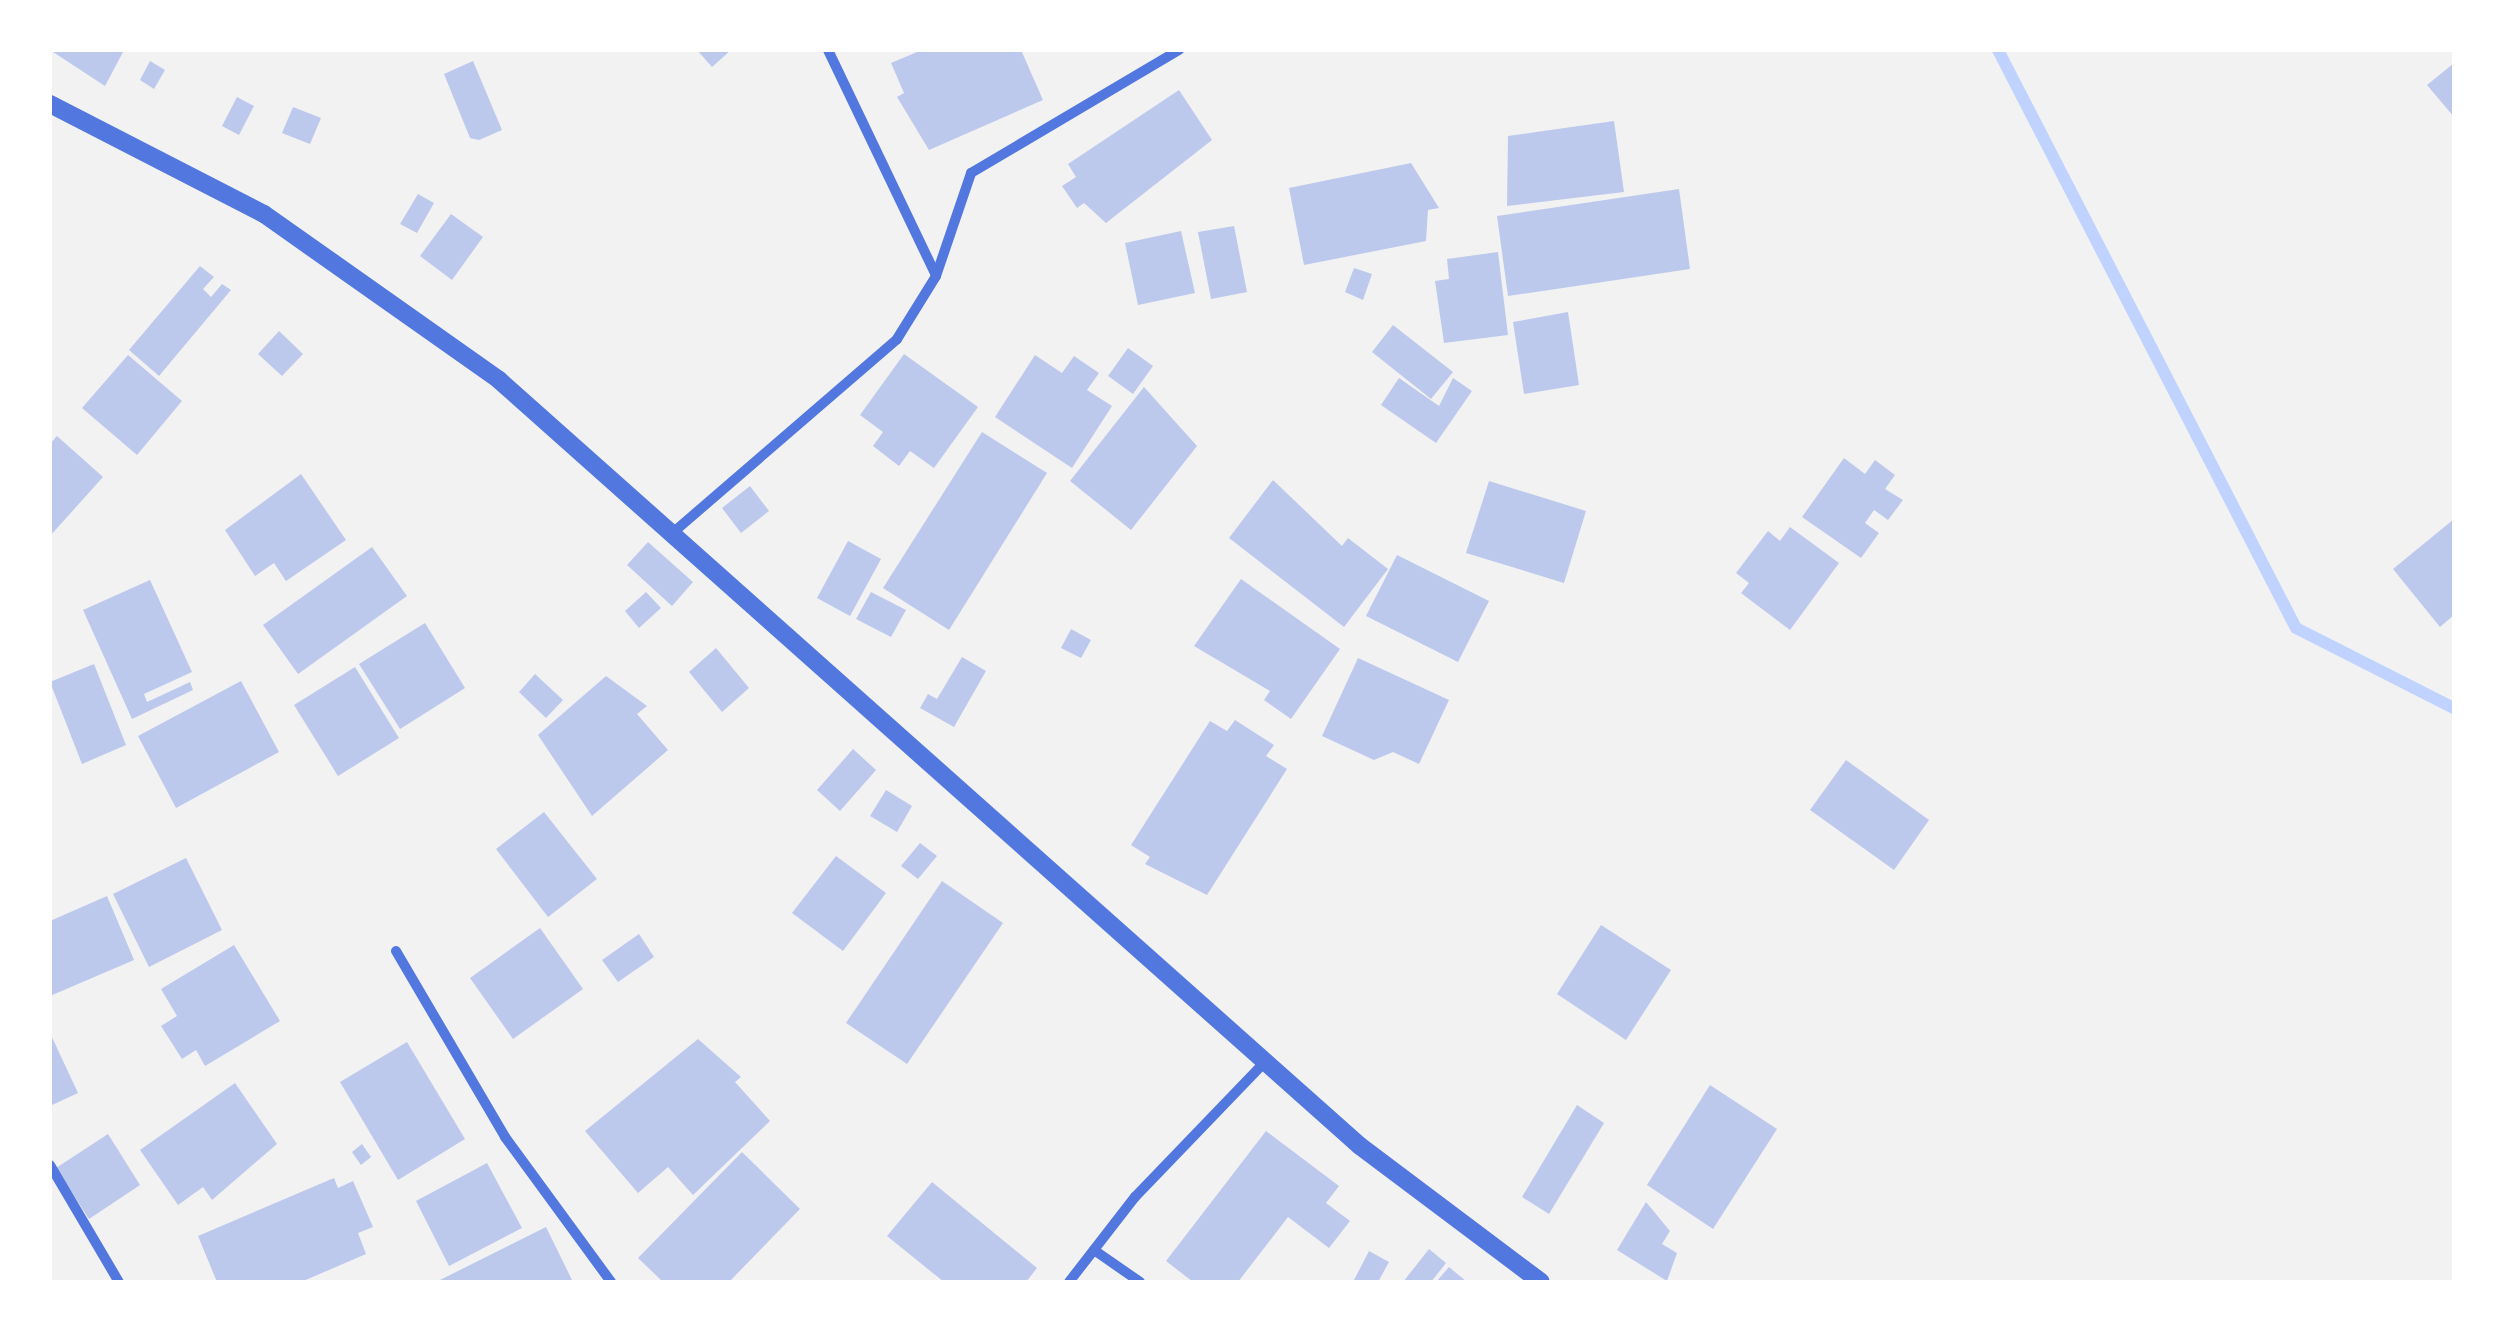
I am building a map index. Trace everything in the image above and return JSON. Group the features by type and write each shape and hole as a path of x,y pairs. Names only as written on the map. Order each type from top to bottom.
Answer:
{"street":[{"path":"828,50 936,276"},
{"path":"676,530 897,338 936,276 971,173 1179,50"},
{"path":"50,104 264,214 500,380 676,530 1360,1146 1541,1282"},
{"path":"396,951 505,1137 611,1282"},
{"path":"1069,1282 1267,1061"},
{"path":"50,1166 120,1282"},
{"path":"1094,1250 1140,1282"}],"building":[{"path":"50,50 119,50 123,52 105,86"},
{"path":"697,50 731,50 712,67"},
{"path":"922,50 1021,50 1043,100 929,150 897,97 904,93 891,63"},
{"path":"150,61 165,70 154,89 140,80"},
{"path":"473,61 502,130 479,140 470,138 444,74"},
{"path":"2454,63 2454,117 2427,85"},
{"path":"1179,90 1212,140 1106,223 1084,203 1077,208 1062,186 1076,177 1068,164"},
{"path":"237,97 254,106 239,135 222,126"},
{"path":"293,107 321,118 310,144 282,133"},
{"path":"1614,121 1624,192 1507,206 1508,136"},
{"path":"1411,163 1439,208 1428,210 1426,241 1304,265 1289,188"},
{"path":"1679,189 1690,269 1508,296 1497,216"},
{"path":"418,194 434,203 417,233 400,224"},
{"path":"451,214 483,237 452,280 420,256"},
{"path":"1234,226 1247,292 1211,299 1198,232"},
{"path":"1181,231 1195,293 1138,305 1125,243"},
{"path":"1498,252 1508,335 1444,343 1435,281 1449,279 1447,259"},
{"path":"200,266 214,277 203,289 211,297 222,284 231,290 159,376 129,350"},
{"path":"1354,268 1372,274 1363,300 1345,292"},
{"path":"1568,312 1579,385 1524,394 1513,322"},
{"path":"1393,325 1453,372 1431,399 1372,352"},
{"path":"279,331 303,354 282,376 258,354"},
{"path":"1128,348 1153,366 1133,394 1108,376"},
{"path":"904,354 978,407 934,468 910,451 899,466 873,446 883,432 860,415"},
{"path":"128,355 182,401 137,455 82,408"},
{"path":"1035,355 1062,373 1074,356 1099,373 1087,390 1112,406 1072,468 995,417"},
{"path":"1399,378 1439,406 1453,378 1472,391 1436,443 1381,405"},
{"path":"1144,387 1197,446 1131,530 1070,481"},
{"path":"982,432 1047,473 949,630 883,588"},
{"path":"57,436 103,477 50,536 50,444"},
{"path":"1844,458 1865,474 1875,460 1895,475 1885,489 1903,500 1888,520 1874,510 1865,523 1879,533 1861,558 1802,517"},
{"path":"301,474 346,540 286,581 274,563 255,576 225,530"},
{"path":"1273,480 1342,546 1348,538 1388,569 1344,627 1229,538"},
{"path":"1489,481 1586,511 1564,583 1466,553"},
{"path":"750,486 769,511 741,533 722,508"},
{"path":"2454,519 2454,615 2440,627 2393,569"},
{"path":"1790,527 1839,563 1790,630 1741,593 1749,583 1736,573 1768,531 1780,541"},
{"path":"848,541 881,559 850,616 817,598"},
{"path":"648,542 693,582 672,606 627,565"},
{"path":"372,547 407,596 298,674 263,625"},
{"path":"1397,555 1489,601 1458,662 1366,616"},
{"path":"1241,579 1340,649 1291,719 1264,700 1270,691 1194,646"},
{"path":"150,580 192,672 144,694 147,702 190,682 193,690 132,719 83,610"},
{"path":"646,592 661,608 639,628 625,611"},
{"path":"871,592 906,610 891,637 856,619"},
{"path":"425,623 465,688 400,729 359,664"},
{"path":"1071,629 1091,640 1081,658 1061,648"},
{"path":"716,648 749,688 722,712 689,672"},
{"path":"962,657 986,671 954,727 920,708 928,694 937,699"},
{"path":"1358,658 1449,700 1419,764 1393,752 1374,760 1322,736"},
{"path":"94,664 126,745 82,764 50,682"},
{"path":"355,667 399,738 338,776 294,705"},
{"path":"535,674 563,700 546,718 519,692"},
{"path":"606,676 647,706 637,714 668,750 592,816 538,735"},
{"path":"241,681 279,752 176,808 138,736"},
{"path":"1235,720 1274,745 1266,756 1287,769 1207,895 1145,864 1150,857 1131,845 1210,721 1227,731"},
{"path":"853,749 876,770 840,811 817,790"},
{"path":"1846,760 1929,820 1894,870 1810,810"},
{"path":"886,790 912,806 897,832 870,816"},
{"path":"544,812 597,879 548,917 496,849"},
{"path":"920,843 937,856 918,879 901,866"},
{"path":"836,856 886,893 843,951 792,913"},
{"path":"186,858 222,930 149,967 113,894"},
{"path":"942,881 1003,923 907,1064 846,1023"},
{"path":"107,896 134,960 50,996 50,921"},
{"path":"1601,925 1671,970 1626,1040 1557,994"},
{"path":"540,928 583,989 513,1039 470,978"},
{"path":"639,934 654,957 618,982 602,960"},
{"path":"234,945 280,1021 205,1066 196,1050 182,1059 161,1026 177,1016 161,989"},
{"path":"50,1033 78,1093 50,1106"},
{"path":"698,1039 741,1077 735,1082 770,1121 693,1195 668,1167 638,1193 585,1131"},
{"path":"407,1042 465,1139 398,1180 340,1082"},
{"path":"235,1083 277,1144 212,1200 203,1187 178,1205 140,1150"},
{"path":"1710,1085 1777,1129 1713,1229 1647,1185"},
{"path":"1577,1105 1604,1123 1549,1214 1522,1197"},
{"path":"1266,1131 1339,1186 1326,1203 1350,1221 1329,1248 1288,1217 1238,1282 1193,1282 1166,1261"},
{"path":"108,1134 140,1185 89,1219 56,1168"},
{"path":"362,1144 371,1157 361,1165 352,1152"},
{"path":"742,1152 800,1209 729,1282 663,1282 638,1258"},
{"path":"487,1163 522,1228 449,1266 416,1201"},
{"path":"334,1178 338,1188 353,1181 373,1227 358,1233 366,1254 301,1282 217,1282 198,1236"},
{"path":"932,1182 1037,1268 1026,1282 944,1282 887,1236"},
{"path":"1646,1202 1670,1231 1662,1244 1677,1253 1667,1281 1617,1250"},
{"path":"546,1227 573,1282 436,1282"},
{"path":"1429,1249 1446,1263 1431,1282 1403,1282"},
{"path":"1369,1251 1389,1262 1378,1282 1353,1282"},
{"path":"1449,1267 1467,1282 1436,1282"}],"waterway":[{"path":"1998,50 2296,628 2454,708"}]}
